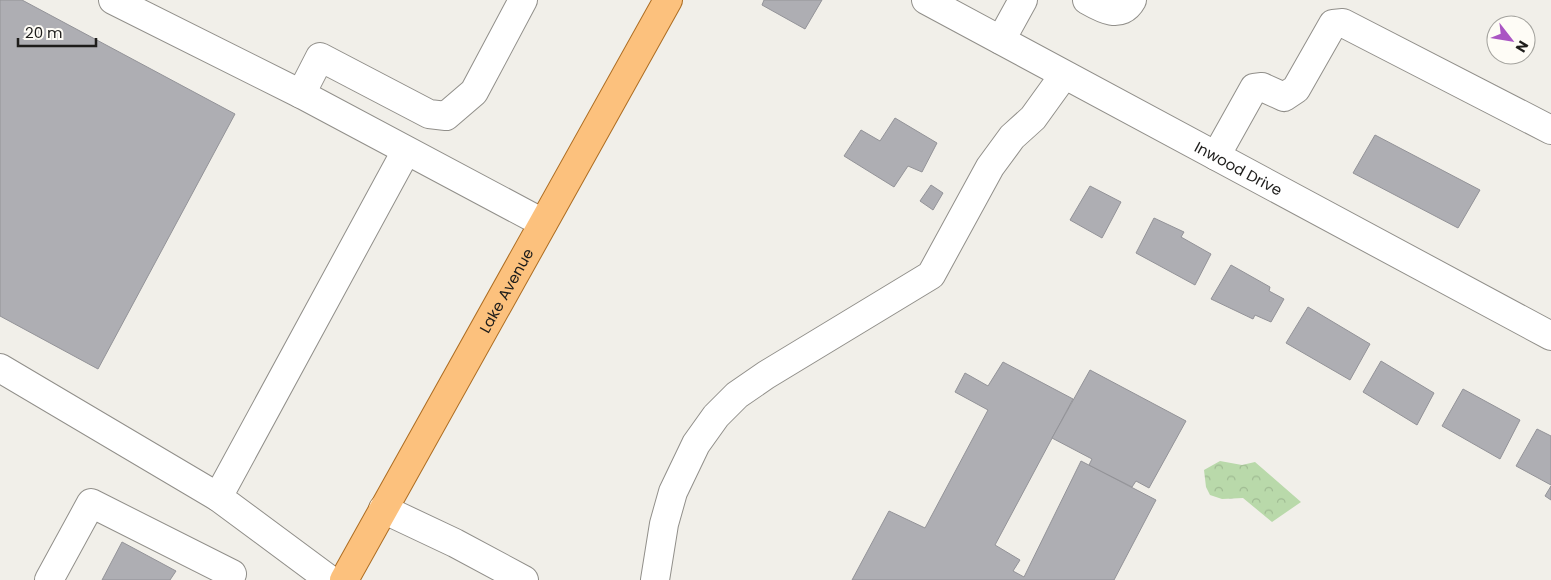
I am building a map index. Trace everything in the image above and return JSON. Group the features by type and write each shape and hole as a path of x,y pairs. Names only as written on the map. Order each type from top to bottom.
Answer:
{"main road":[{"name":"Lake Avenue","path":"344,580 668,0"}],"street":[{"path":"113,0 301,94 543,223"},
{"path":"301,94 320,57 429,114 446,116 474,92 523,0"},
{"name":"Inwood Drive","path":"926,0 1551,336"},
{"path":"1001,40 1023,0"},
{"path":"1216,156 1254,88 1262,87 1284,97 1296,89 1333,24 1343,22 1551,130"},
{"path":"655,580 664,524 673,492 696,444 716,416 737,395 766,375 931,275 990,167 1012,138 1034,118 1064,75"},
{"path":"218,496 406,151"},
{"path":"0,368 218,496 330,580"},
{"path":"49,580 90,503 232,574 229,580"},
{"path":"383,509 455,543 524,580"}],"green space":[{"path":"1220,461 1242,465 1255,462 1301,502 1272,522 1243,498 1222,499 1210,495 1206,487 1204,470"}],"building":[{"path":"0,0 22,0 235,114 98,369 0,316"},
{"path":"764,0 822,0 805,29 762,5"},
{"path":"895,118 937,143 922,172 908,166 894,187 844,156 861,130 880,141"},
{"path":"1375,135 1480,190 1458,228 1353,173"},
{"path":"931,185 943,193 933,210 920,201"},
{"path":"1090,186 1121,202 1102,238 1070,220"},
{"path":"1154,218 1184,232 1181,237 1211,254 1195,285 1136,253"},
{"path":"1231,265 1270,287 1269,291 1284,299 1271,322 1255,315 1253,319 1211,299"},
{"path":"1308,307 1370,344 1350,380 1286,343"},
{"path":"1381,361 1434,393 1417,425 1363,392"},
{"path":"1003,362 1073,399 995,545 1020,560 1013,571 1024,577 1081,461 1156,500 1114,580 852,580 889,511 925,528 988,410 955,392 965,373 988,386"},
{"path":"1090,370 1186,421 1149,488 1136,481 1132,487 1089,465 1092,459 1052,438"},
{"path":"1463,389 1520,420 1500,459 1442,426"},
{"path":"1537,429 1551,436 1551,485 1516,466"},
{"path":"1551,486 1551,500 1545,496"},
{"path":"122,542 176,571 170,580 102,580"}]}
